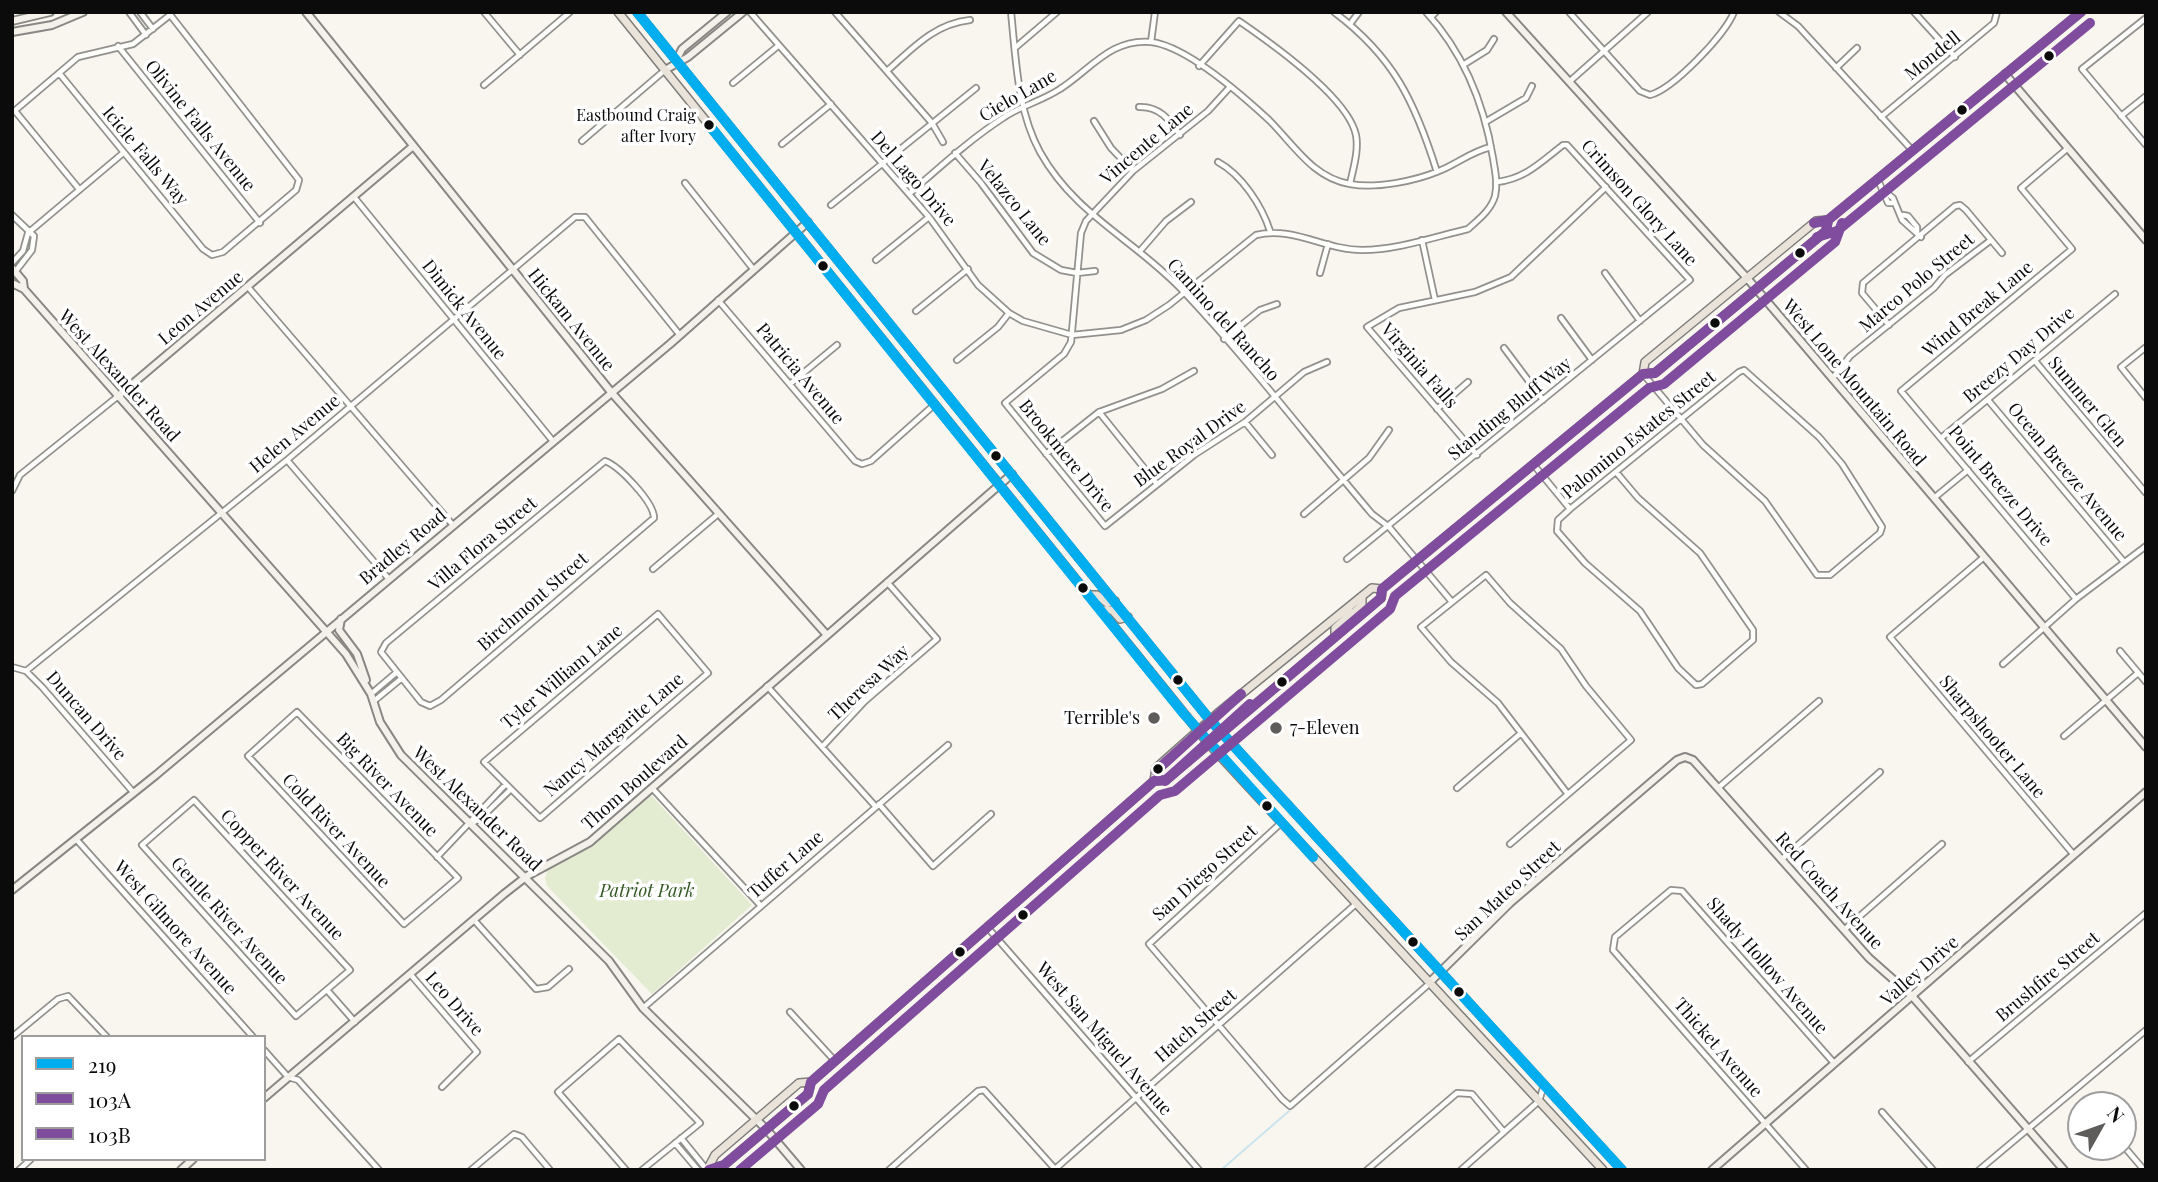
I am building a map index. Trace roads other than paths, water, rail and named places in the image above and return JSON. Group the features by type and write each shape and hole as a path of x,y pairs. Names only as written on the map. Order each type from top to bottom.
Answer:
{"main road":[{"path":"618,12 1208,743 1603,1170"},
{"path":"637,12 1210,720 1622,1170"},
{"path":"1643,374 1645,362 1816,221 1828,220 1878,180 2081,12"},
{"path":"1154,781 1156,768 1210,720 1362,596 1372,589 1382,589 1643,374 1655,373 1826,231 1828,220"},
{"path":"707,1170 724,1165 767,1130 808,1094 811,1082 987,927 1154,781 1166,780 1381,598 1382,589"},
{"path":"1088,595 1097,595 1107,603 1115,601"},
{"path":"1349,625 1352,614 1362,605 1362,596"},
{"path":"1335,636 1335,628 1346,618 1350,606"},
{"path":"1101,610 1112,610 1120,619 1128,617"},
{"path":"1312,855 1323,845"},
{"path":"707,1170 715,1154 799,1083 811,1082"}],"street":[{"path":"12,21 50,12"},
{"path":"12,32 52,25 83,12"},
{"path":"129,12 146,35"},
{"path":"140,12 153,29"},
{"name":"Hickam Avenue","path":"306,12 611,392 826,634"},
{"path":"484,12 520,55"},
{"path":"484,85 570,12"},
{"path":"676,61 682,49 727,12"},
{"path":"582,141 676,61 688,57 743,12"},
{"name":"Del Lago Drive","path":"750,12 929,217 988,295 1009,313 1038,328 1072,335 1121,330 1146,320 1250,238 1270,231"},
{"path":"835,12 932,123 943,142"},
{"name":"Camino del Rancho","path":"1012,12 1023,108 1032,136 1052,171 1090,215 1140,251 1184,292 1372,514 1389,527 1452,602"},
{"path":"1015,48 1057,12"},
{"path":"1155,12 1151,42 1167,47 1229,88 1270,121 1312,166 1337,181 1350,184 1381,184 1437,172 1479,149 1491,147"},
{"path":"1334,12 1379,52 1398,77 1420,120 1437,172"},
{"path":"1350,24 1359,12"},
{"path":"1218,162 1234,173 1253,198 1270,231 1360,250 1423,240 1468,229 1491,206 1497,182 1486,121 1463,65 1426,12"},
{"path":"1431,17 1436,12"},
{"name":"West Lone Mountain Road","path":"1506,12 1747,278 2146,747"},
{"path":"1569,12 1640,91 1650,95 1713,46 1724,33 1734,12"},
{"path":"1569,82 1648,12"},
{"path":"1779,12 1798,26 1913,151"},
{"path":"1914,12 1955,57"},
{"name":"Mondell","path":"1881,117 1994,23 1998,13"},
{"path":"79,189 14,112 79,57 132,44 169,14 299,180 296,190 260,223"},
{"path":"2146,18 2082,69 2146,145"},
{"path":"887,71 930,33 946,24 970,20"},
{"path":"1199,66 1239,21 1296,63 1345,113 1357,142 1350,184"},
{"path":"1463,65 1488,50 1494,39"},
{"name":"Cielo Lane","path":"908,195 955,153 1006,116 1060,89 1105,52 1127,44 1151,42"},
{"name":"Olivine Falls Avenue","path":"118,46 260,223"},
{"path":"733,83 778,46"},
{"path":"1836,68 1857,48"},
{"name":"Icicle Falls Way","path":"59,74 122,154 212,255 223,252 260,223"},
{"path":"2006,74 2146,240"},
{"path":"1486,121 1526,98 1532,86"},
{"path":"831,205 976,88"},
{"name":"Vincente Lane","path":"1005,403 1064,354 1072,335 1081,233 1090,215 1133,171 1180,135 1229,88"},
{"path":"2121,116 2146,96"},
{"path":"782,144 831,104"},
{"path":"1139,107 1152,107 1165,116 1180,135"},
{"path":"1094,121 1111,148 1133,171"},
{"name":"Crimson Glory Lane","path":"1497,182 1523,176 1563,145 1567,145 1690,280"},
{"name":"Leon Avenue","path":"12,491 20,475 117,397 412,147"},
{"name":"Wind Break Lane","path":"1901,391 2072,249 2021,188 2068,148"},
{"name":"Velazco Lane","path":"955,153 1033,253 1046,264 1077,273 1095,271"},
{"path":"12,263 23,251 30,232 122,154"},
{"path":"1878,180 1888,203 1893,202 1903,215 1908,216 1919,234"},
{"path":"685,183 754,270"},
{"path":"1423,240 1435,300 1475,292 1511,277 1606,187"},
{"name":"Dimick Avenue","path":"354,197 552,440"},
{"path":"1140,251 1166,221 1191,202"},
{"path":"1889,325 1860,288 1919,234 1960,205 2002,253"},
{"path":"12,215 34,236 32,250 14,270"},
{"name":"Helen Avenue","path":"26,671 287,460 453,318 580,215 679,334"},
{"path":"876,260 929,217"},
{"name":"Bradley Road","path":"12,890 611,392 808,222"},
{"name":"Marco Polo Street","path":"1832,379 1850,356 1945,275 1991,240"},
{"path":"1320,273 1328,244"},
{"path":"916,311 968,269"},
{"name":"West Alexander Road","path":"14,270 23,281 24,289"},
{"path":"1605,273 1640,321"},
{"name":"Standing Bluff Way","path":"1347,559 1690,280"},
{"name":"West Alexander Road","path":"12,282 24,289 346,654 367,686 380,722 401,755 527,876 609,961 643,1008 767,1130 801,1170"},
{"path":"248,287 452,524"},
{"name":"Breezy Day Drive","path":"1941,438 2115,294"},
{"name":"Patricia Avenue","path":"718,300 855,461 862,464 871,461 934,405"},
{"name":"Virginia Falls","path":"1435,300 1399,308 1367,327 1477,455"},
{"path":"1224,339 1260,310 1277,304"},
{"path":"957,360 998,327 1009,313"},
{"path":"1561,318 1592,360"},
{"path":"790,384 836,345"},
{"path":"2146,347 2121,368 2146,398"},
{"path":"1504,348 1544,400"},
{"name":"Summer Glen","path":"2035,361 2146,493"},
{"name":"Blue Royal Drive","path":"1105,526 1157,484 1244,422 1304,372 1327,362"},
{"name":"Palomino Estates Street","path":"1616,472 1638,498 1700,553 1755,635 1753,640 1702,684 1696,685 1678,668 1640,611 1585,563 1557,531 1556,525 1570,509 1680,419 1744,370 1819,437 1842,464 1882,527 1880,533 1830,575 1823,577 1804,559 1784,525 1754,488 1703,445 1680,419"},
{"path":"1046,454 1099,412 1162,389 1194,371"},
{"path":"1643,374 1680,419"},
{"path":"1437,409 1468,382"},
{"name":"Point Breeze Drive","path":"1901,391 2076,599"},
{"name":"Ocean Breeze Avenue","path":"1988,400 2124,562"},
{"name":"Brookmere Drive","path":"1005,403 1105,526"},
{"path":"1099,412 1157,484"},
{"path":"1244,422 1272,455"},
{"path":"1304,514 1369,458 1389,430"},
{"path":"287,460 388,578"},
{"name":"Villa Flora Street","path":"397,672 381,652 386,643 605,461 615,464 652,507 654,517"},
{"path":"1533,464 1570,509"},
{"path":"1934,498 1968,470"},
{"name":"Thom Boulevard","path":"266,1096 527,876 590,842 1012,474"},
{"path":"653,569 718,514"},
{"name":"Birchmont Street","path":"402,678 421,702 430,706 441,700 654,517"},
{"path":"2003,664 2076,599 2146,546"},
{"name":"Sharpshooter Lane","path":"1984,557 1889,637 2074,855"},
{"path":"1510,844 1631,740 1561,649 1510,603 1486,575 1421,627 1451,662 1498,704 1567,793"},
{"name":"Theresa Way","path":"822,747 865,701 937,639 887,582"},
{"name":"Nancy Margarite Lane","path":"511,789 540,818 708,673 658,614"},
{"name":"Tyler William Lane","path":"506,784 484,762 658,614"},
{"path":"341,618 339,630 357,654 365,671 367,686"},
{"path":"2120,651 2146,682"},
{"name":"Duncan Drive","path":"12,667 26,671 133,792"},
{"path":"397,672 402,678 372,697 397,672"},
{"path":"2064,736 2138,673"},
{"path":"767,686 933,866 990,814"},
{"path":"1718,789 1819,701"},
{"name":"Cold River Avenue","path":"297,712 248,756 404,924 457,878"},
{"name":"Big River Avenue","path":"297,712 457,878"},
{"path":"1457,788 1520,734"},
{"name":"Tuffer Lane","path":"643,1008 948,744"},
{"name":"Red Coach Avenue","path":"1685,757 1693,760 1843,930 1912,996 2064,1170"},
{"name":"San Mateo Street","path":"1217,1026 1290,1107 1441,972 1510,903 1677,760 1685,757"},
{"path":"1781,859 1880,772"},
{"path":"438,857 506,784 511,789 481,818 471,823"},
{"path":"650,787 761,906"},
{"name":"Valley Drive","path":"1712,1170 2146,792"},
{"name":"Gentle River Avenue","path":"194,800 142,845 296,1016 327,990"},
{"name":"Copper River Avenue","path":"194,800 350,970 327,990"},
{"name":"San Diego Street","path":"1217,1026 1149,944 1281,823"},
{"name":"West Gilmore Avenue","path":"76,838 251,1035"},
{"path":"1843,930 1942,845"},
{"name":"Thicket Avenue","path":"1677,889 1661,898 1615,937 1613,950 1805,1170"},
{"name":"Shady Hollow Avenue","path":"1677,889 1834,1063"},
{"name":"Hatch Street","path":"1055,1169 1357,903"},
{"name":"Brushfire Street","path":"1968,1062 2146,913"},
{"path":"474,920 536,989 541,990 569,969"},
{"name":"West San Miguel Avenue","path":"987,927 1199,1170"},
{"name":"Leo Drive","path":"411,975 477,1052 442,1087"},
{"path":"327,990 355,1022"},
{"path":"12,1037 58,999 68,996 105,1035"},
{"path":"790,1012 835,1061"},
{"path":"1979,1170 2146,1030"},
{"path":"626,1170 558,1092 619,1039 700,1123 642,1170"},
{"path":"266,1052 288,1077 298,1080 380,1170"},
{"path":"1461,1170 1539,1101 1544,1085"},
{"path":"889,1170 978,1091 984,1090 1055,1169"},
{"path":"1367,1170 1457,1093 1465,1091 1472,1094 1504,1132"},
{"path":"1882,1112 1933,1170"},
{"path":"471,1170 508,1136 517,1134 550,1170"},
{"path":"681,1138 707,1170"},
{"path":"675,1143 698,1170"}],"waterway":[{"path":"1221,1170 1289,1111"}],"place":[{"name":"Eastbound Craig after Ivory","path":"709,125"},
{"name":"Terrible's","path":"1154,718"},
{"name":"7-Eleven","path":"1276,728"}],"park label":[{"name":"Patriot Park","path":"647,891"}]}
